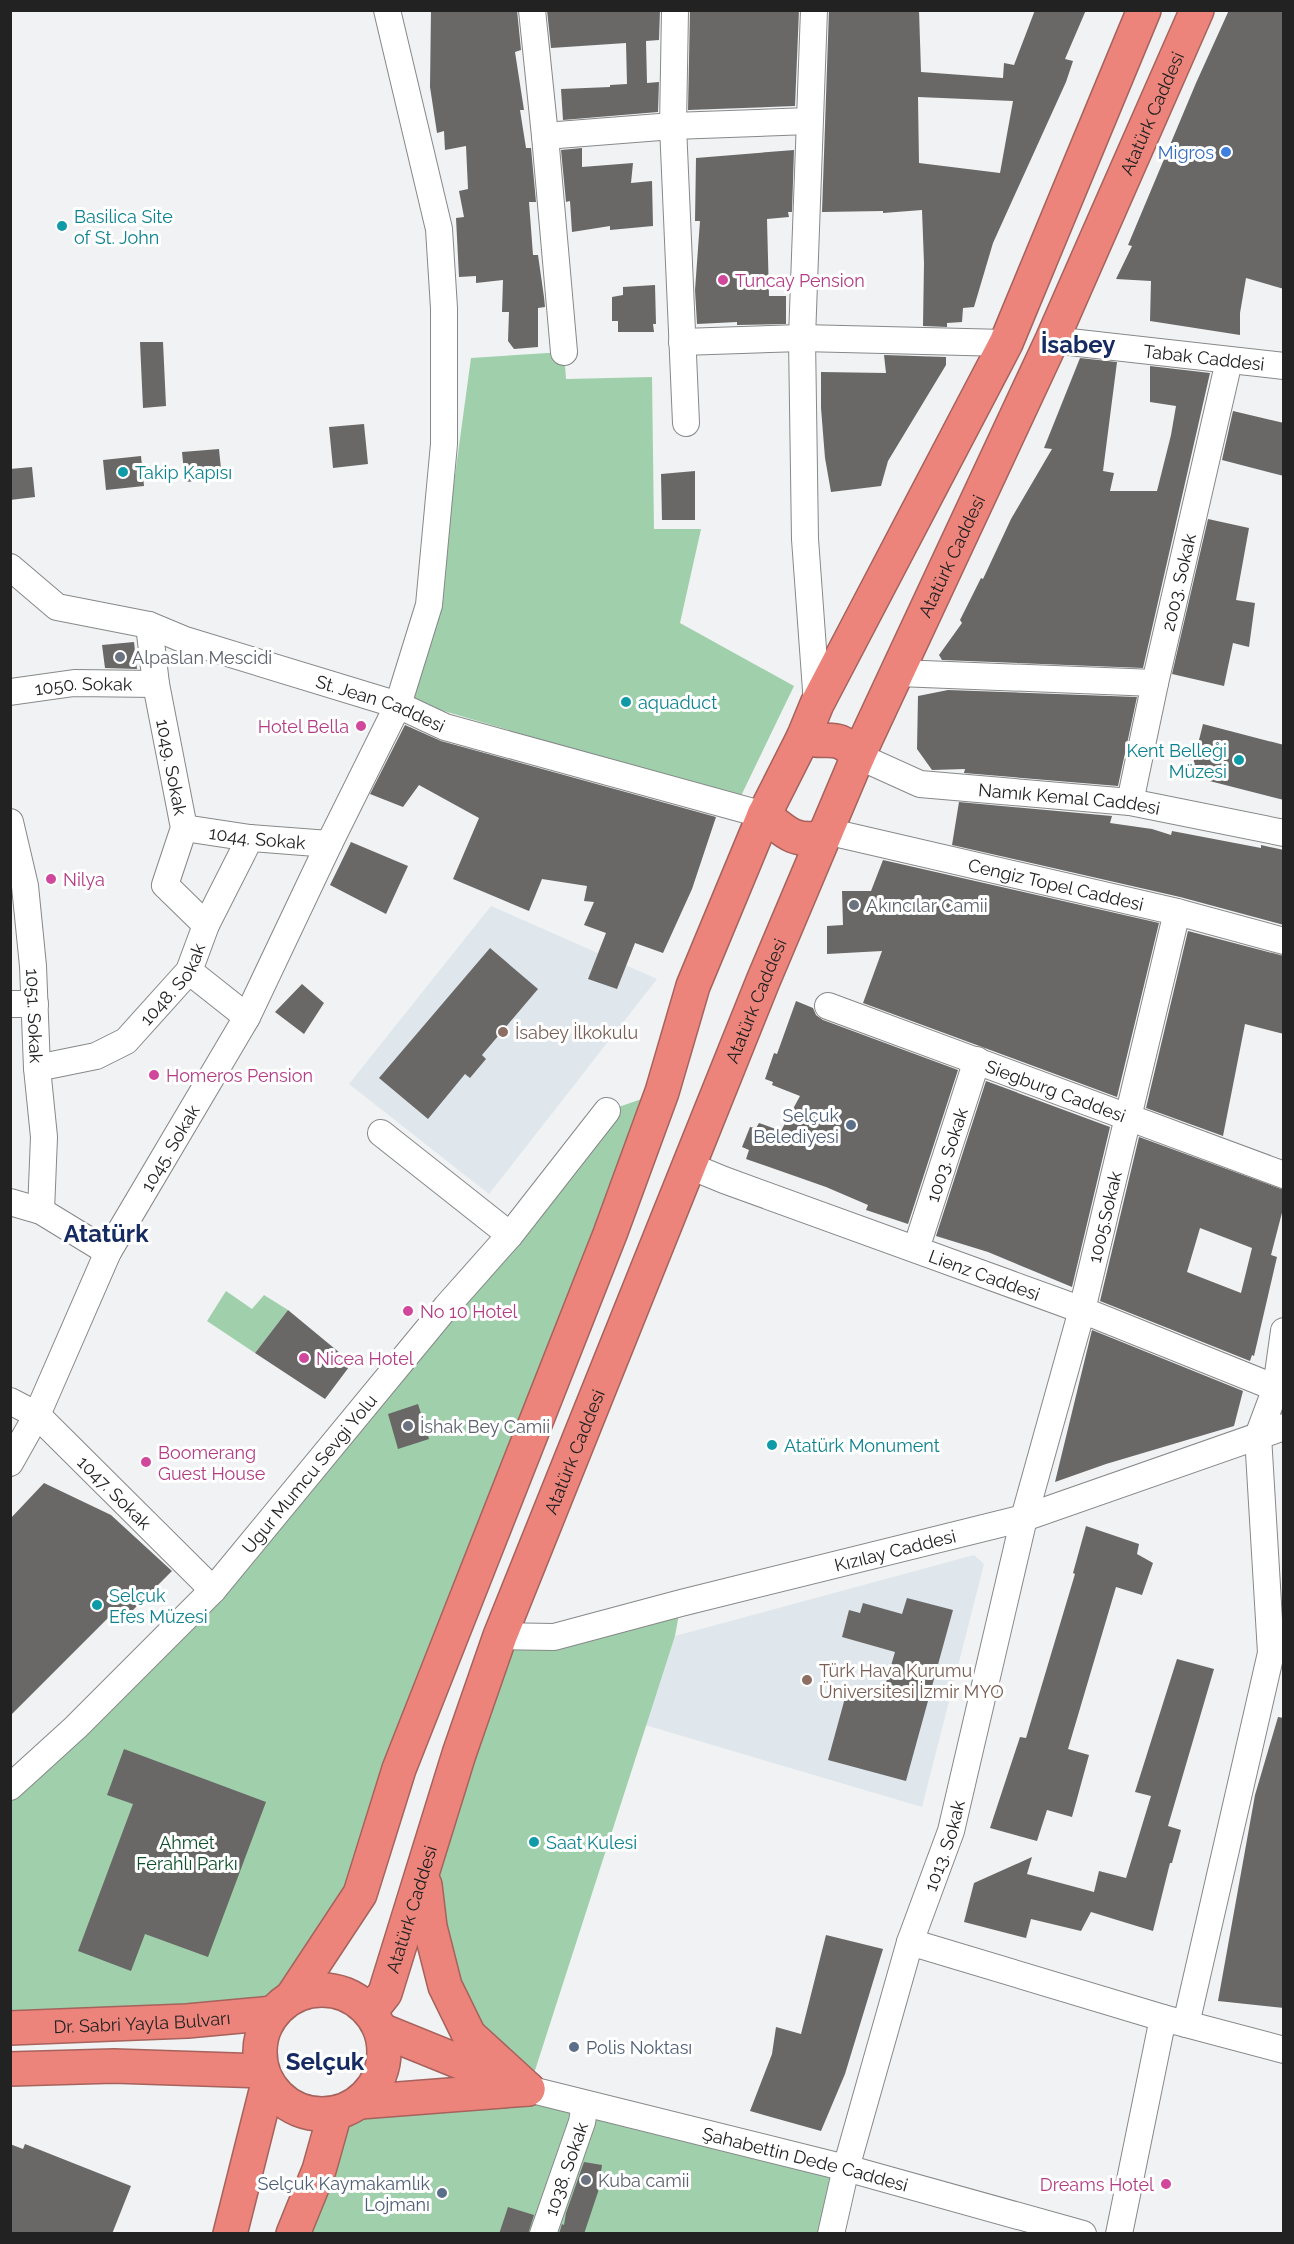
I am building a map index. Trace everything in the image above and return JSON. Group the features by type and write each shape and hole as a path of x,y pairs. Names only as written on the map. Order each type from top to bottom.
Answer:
{"highway":[{"path":"528,2089 347,2108 315,2114 296,2109 280,2098 265,2077 260,2056 260,2041 265,2026 283,2005 360,1894 399,1769 610,1234 662,1092 693,986 764,815 817,704 1006,343 1144,10"},
{"name":"Atatürk Caddesi","path":"375,2021 424,1872 459,1754 500,1636 763,981 858,756 1052,340 1197,10"},
{"path":"802,738 816,741 832,739 848,745 858,756"},
{"path":"764,815 791,836 804,840 820,838 826,831"},
{"path":"424,1872 430,1927 445,1986 469,2035 528,2089"},
{"path":"283,2005 313,1990 334,1991 354,1998 375,2021 385,2050 382,2069 374,2088 347,2108 293,2234"},
{"name":"Dr. Sabri Yayla Bulvarı","path":"10,2028 188,2021 283,2005"},
{"path":"375,2021 528,2089"},
{"path":"10,2069 114,2066 265,2077"},
{"path":"230,2234 265,2077"}],"street":[{"name":"1045. Sokak","path":"10,1463 38,1415 108,1252 247,1017 398,705 429,605 444,444 444,309 439,229 387,10"},
{"path":"532,10 564,352"},
{"path":"675,10 672,126 686,423"},
{"path":"814,10 802,338 805,539 817,704"},
{"path":"545,136 672,126 809,121"},
{"path":"682,342 802,338 1006,343"},
{"name":"Tabak Caddesi","path":"1052,340 1284,366"},
{"name":"2003. Sokak","path":"1130,802 1229,361"},
{"name":"St. Jean Caddesi","path":"10,567 57,607 149,625 185,640 398,705 445,727 764,815"},
{"name":"1049. Sokak","path":"149,625 156,684 184,828 165,885 206,925"},
{"path":"898,673 1155,683"},
{"name":"1050. Sokak","path":"10,692 74,683 156,684"},
{"name":"Namık Kemal Caddesi","path":"858,756 920,784 1130,802 1284,833"},
{"name":"1051. Sokak","path":"10,822 25,886 23,1004 38,1068 44,1137 41,1211"},
{"name":"1044. Sokak","path":"184,828 250,838 329,844"},
{"name":"Cengiz Topel Caddesi","path":"826,831 1178,912 1284,941"},
{"name":"1048. Sokak","path":"38,1068 96,1056 126,1041 189,970 206,925 250,838"},
{"name":"1005.Sokak","path":"1024,1518 1082,1310 1178,912"},
{"path":"189,970 247,1017"},
{"name":"Siegburg Caddesi","path":"828,1006 1284,1175"},
{"name":"1003. Sokak","path":"916,1249 977,1060"},
{"name":"Ugur Mumcu Sevgi Yolu","path":"10,1786 76,1727 213,1590 447,1306 510,1235 607,1111"},
{"path":"381,1133 510,1235"},
{"name":"Lienz Caddesi","path":"690,1166 1082,1310 1276,1388"},
{"path":"10,1202 41,1211 108,1252"},
{"path":"1119,2234 1277,1652 1258,1436 1276,1388 1284,1330"},
{"name":"1047. Sokak","path":"10,1401 38,1415 213,1590"},
{"name":"Kızılay Caddesi","path":"500,1636 554,1637 1024,1518 1284,1427"},
{"name":"1013. Sokak","path":"831,2234 846,2168 910,1942 951,1831 1024,1518"},
{"path":"910,1942 1175,2021 1284,2050"},
{"name":"Şahabettin Dede Caddesi","path":"528,2089 846,2168 1083,2234"},
{"name":"1038. Sokak","path":"543,2234 582,2122 585,2104"}],"shaded area":[{"name":"İsabey İlkokulu","path":"491,906 657,979 489,1194 349,1084"},
{"name":"Türk Hava Kurumu Üniversitesi İzmir MYO","path":"974,1555 984,1564 922,1807 645,1725 675,1636"}],"green space":[{"path":"564,352 566,379 652,377 654,529 701,529 680,623 794,686 740,798 410,701 435,622 471,358"},
{"name":"Ahmet Ferahlı Parkı","path":"662,1092 360,1894 292,1997 11,2028 11,1787 213,1590 607,1111"},
{"path":"226,1291 252,1309 264,1295 288,1310 255,1353 207,1321"},
{"path":"681,1603 675,1636 529,2089 846,2168 831,2233 293,2234 335,2113 528,2089 469,2035 424,1872 500,1636"}],"building":[{"path":"431,10 517,10 521,50 515,52 524,110 520,110 526,148 531,148 536,202 529,202 533,255 538,255 545,307 538,308 538,347 514,349 508,341 509,312 502,312 503,280 476,283 476,276 459,277 456,218 464,217 459,191 468,189 466,146 445,150 444,131 437,133 430,87"},
{"path":"547,10 660,10 659,40 646,41 647,83 659,82 658,112 563,120 561,89 627,84 626,43 551,48"},
{"path":"690,10 799,10 795,106 688,110"},
{"path":"829,10 919,10 921,72 1003,78 1004,63 1014,65 1035,10 1086,10 1065,59 1073,61 1066,82 993,243 974,307 963,308 962,322 947,323 947,327 923,326 922,210 883,213 883,211 822,212","holes":["918,97 1013,101 1000,173 919,163"]},
{"path":"1229,10 1284,10 1284,289 1246,278 1240,313 1240,335 1150,321 1151,281 1116,279 1132,246 1128,245 1196,83"},
{"path":"582,148 582,167 633,163 631,183 652,181 653,226 610,230 610,226 572,232 570,201 566,202 561,150"},
{"path":"794,150 792,212 788,212 789,217 767,219 769,296 786,296 786,324 737,325 737,322 697,324 695,290 700,221 695,221 696,158"},
{"path":"655,285 656,324 653,324 654,332 618,332 618,321 612,321 612,297 623,295 623,287"},
{"path":"140,342 163,342 166,406 143,408"},
{"path":"884,355 946,357 946,365 888,461 881,486 831,492 825,458 821,372 886,373"},
{"path":"1080,358 1117,362 1103,471 1114,473 1110,491 1157,491 1176,406 1150,402 1150,366 1210,373 1143,668 942,660 939,655 962,623 960,620 981,578 983,579 1011,519 1052,449 1044,448"},
{"path":"1233,411 1284,423 1284,476 1222,460"},
{"path":"364,424 368,464 333,468 329,427"},
{"path":"219,449 222,479 185,482 182,452"},
{"path":"141,456 144,486 106,490 103,460"},
{"path":"32,467 35,497 10,500 10,469"},
{"path":"695,471 695,520 662,520 661,474"},
{"path":"1208,519 1249,528 1236,600 1255,603 1249,647 1233,643 1224,686 1172,674"},
{"name":"Alpaslan Mescidi","path":"134,642 137,669 105,668 102,645"},
{"path":"948,690 1137,697 1118,786 964,773 965,769 932,770 917,749 918,696"},
{"name":"Kent Belleği Müzesi","path":"1203,724 1284,745 1284,800 1190,776"},
{"path":"405,725 441,741 716,817 692,889 663,953 635,943 617,989 588,979 606,933 584,925 594,902 584,901 587,886 542,879 529,911 453,879 479,818 419,785 403,807 370,794"},
{"path":"959,802 1112,816 1110,823 1152,829 1171,835 1172,831 1261,848 1261,845 1284,850 1284,925 1180,897 952,845"},
{"path":"351,842 408,866 386,914 330,885"},
{"path":"883,860 1159,923 1117,1097 863,1003 882,951 827,954 827,926 843,925 842,891 871,891"},
{"path":"1188,931 1284,956 1284,1034 1245,1024 1223,1136 1146,1108"},
{"path":"490,948 538,989 482,1055 486,1059 470,1078 465,1074 428,1119 379,1078"},
{"path":"302,984 324,1003 304,1034 275,1012"},
{"path":"796,1001 813,1008 816,1015 823,1020 958,1070 908,1224 866,1210 868,1205 826,1187 746,1159 749,1150 742,1147 750,1127 756,1128 759,1123 781,1131 800,1096 772,1085 773,1082 765,1079 774,1053 777,1054"},
{"path":"986,1081 1110,1127 1072,1287 988,1252 936,1236"},
{"path":"1139,1137 1284,1190 1284,1205 1271,1255 1277,1257 1254,1356 1252,1355 1250,1361 1100,1301","holes":["1200,1228 1252,1248 1241,1293 1187,1272"]},
{"name":"Nicea Hotel","path":"288,1310 352,1363 325,1399 255,1353"},
{"path":"1092,1330 1243,1391 1234,1426 1106,1464 1055,1482"},
{"name":"İshak Bey Camii","path":"418,1404 429,1439 398,1449 388,1414"},
{"path":"44,1483 111,1515 172,1571 125,1618 113,1613 10,1716 10,1519"},
{"path":"1086,1526 1139,1544 1137,1554 1153,1563 1142,1595 1116,1587 1068,1749 1089,1755 1072,1817 1047,1810 1037,1841 990,1828 1020,1737 1026,1738 1075,1574 1073,1573"},
{"path":"907,1598 953,1610 906,1781 828,1760 848,1687 882,1696 895,1652 842,1637 849,1610 860,1613 863,1603 902,1614"},
{"path":"1177,1659 1214,1669 1168,1826 1181,1830 1153,1931 1091,1912 1081,1931 1031,1919 1026,1938 964,1922 974,1883 1032,1857 1027,1874 1094,1892 1099,1871 1126,1878 1151,1796 1135,1792"},
{"path":"1278,1717 1284,1718 1284,2008 1218,2001 1255,1795"},
{"path":"124,1749 266,1802 208,1957 145,1934 131,1971 78,1951 133,1804 107,1795"},
{"path":"826,1935 883,1949 845,2074 821,2131 750,2111 772,2054 776,2027 801,2034"},
{"path":"10,2144 23,2149 25,2144 131,2186 112,2234 10,2234"},
{"path":"584,2162 602,2165 598,2192 584,2234 559,2234 562,2224 564,2225"},
{"path":"508,2207 534,2215 528,2234 499,2234"}],"place":[{"name":"Migros","path":"1226,152"},
{"name":"Basilica Site of St. John","path":"62,226"},
{"name":"Tuncay Pension","path":"723,280"},
{"name":"Takip Kapısı","path":"123,472"},
{"name":"Alpaslan Mescidi","path":"120,657"},
{"name":"aquaduct","path":"626,702"},
{"name":"Hotel Bella","path":"361,726"},
{"name":"Kent Belleği Müzesi","path":"1239,760"},
{"name":"Nilya","path":"51,879"},
{"name":"Akıncılar Camii","path":"854,905"},
{"name":"İsabey İlkokulu","path":"503,1032"},
{"name":"Homeros Pension","path":"154,1075"},
{"name":"Selçuk Belediyesi","path":"851,1125"},
{"name":"No 10 Hotel","path":"408,1311"},
{"name":"Nicea Hotel","path":"304,1358"},
{"name":"İshak Bey Camii","path":"408,1426"},
{"name":"Atatürk Monument","path":"772,1445"},
{"name":"Boomerang Guest House","path":"146,1462"},
{"name":"Selçuk Efes Müzesi","path":"97,1605"},
{"name":"Türk Hava Kurumu Üniversitesi İzmir MYO","path":"807,1680"},
{"name":"Saat Kulesi","path":"534,1842"},
{"name":"Polis Noktası","path":"574,2047"},
{"name":"Kuba camii","path":"586,2180"},
{"name":"Dreams Hotel","path":"1166,2184"},
{"name":"Selçuk Kaymakamlık Lojmanı","path":"442,2193"}],"district":[{"name":"İsabey","path":"1078,344"},
{"name":"Atatürk","path":"106,1233"},
{"name":"Selçuk","path":"325,2061"}]}
